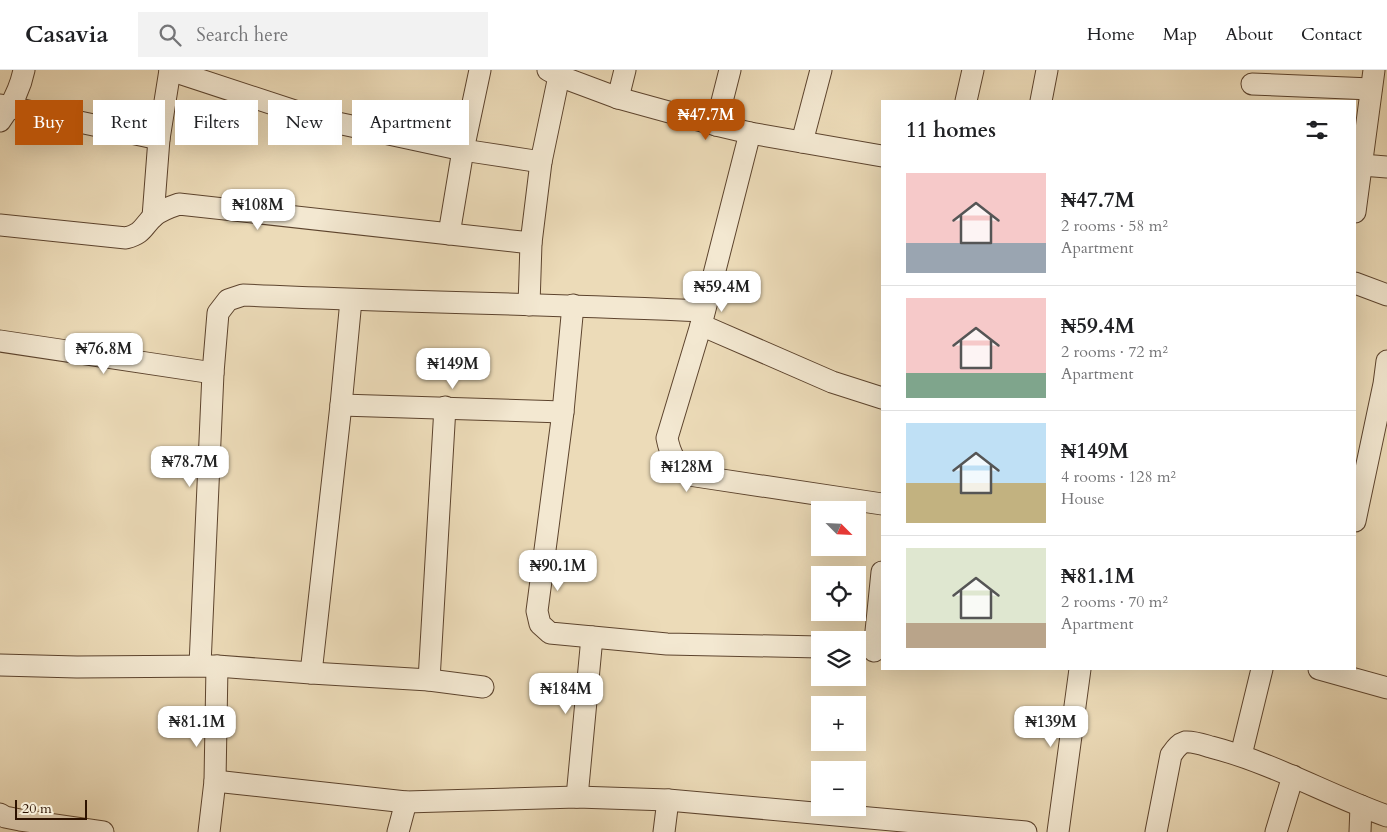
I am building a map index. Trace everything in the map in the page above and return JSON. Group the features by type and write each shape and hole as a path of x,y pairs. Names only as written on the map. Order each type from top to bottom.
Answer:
{"street":[{"path":"24,70 22,82 4,110 93,127"},
{"path":"165,101 170,70 318,118 463,150 541,162"},
{"path":"449,234 463,150 480,70"},
{"path":"618,98 625,70"},
{"path":"716,125 730,70"},
{"path":"802,142 821,70"},
{"path":"966,100 973,70"},
{"path":"1041,100 1047,70"},
{"path":"530,305 531,244 554,73 618,98 716,125 750,133 881,156"},
{"path":"1252,85 1372,80 1356,205"},
{"path":"750,133 702,318 667,438 669,452 678,467 689,475 881,504"},
{"path":"153,217 159,145"},
{"path":"1362,165 1387,166"},
{"path":"0,225 126,238 137,235 153,217 167,207 179,204 531,244"},
{"path":"1356,283 1387,295"},
{"path":"209,832 215,781 209,665 213,373 218,312 228,300 243,295 573,306 702,318 832,382 881,398"},
{"path":"311,673 342,405 351,300"},
{"path":"573,306 563,412 537,611 540,624 550,633 667,644 811,647"},
{"path":"0,341 213,373"},
{"path":"1356,515 1384,384 1387,361"},
{"path":"342,405 563,412"},
{"path":"430,680 445,407"},
{"path":"871,651 881,579"},
{"path":"577,797 592,637"},
{"path":"0,665 77,667 209,665 430,680 483,687"},
{"path":"1058,832 1080,670"},
{"path":"1241,755 1262,670"},
{"path":"1323,670 1387,688"},
{"path":"1156,832 1171,755 1178,746 1185,742 1241,755 1387,816"},
{"path":"1276,832 1293,776"},
{"path":"215,781 406,802 577,797 668,800 960,829 1026,832"},
{"path":"664,832 668,800"},
{"path":"398,832 406,802"},
{"path":"1360,832 1361,806"},
{"path":"0,814 5,817 61,829 103,832"}]}
